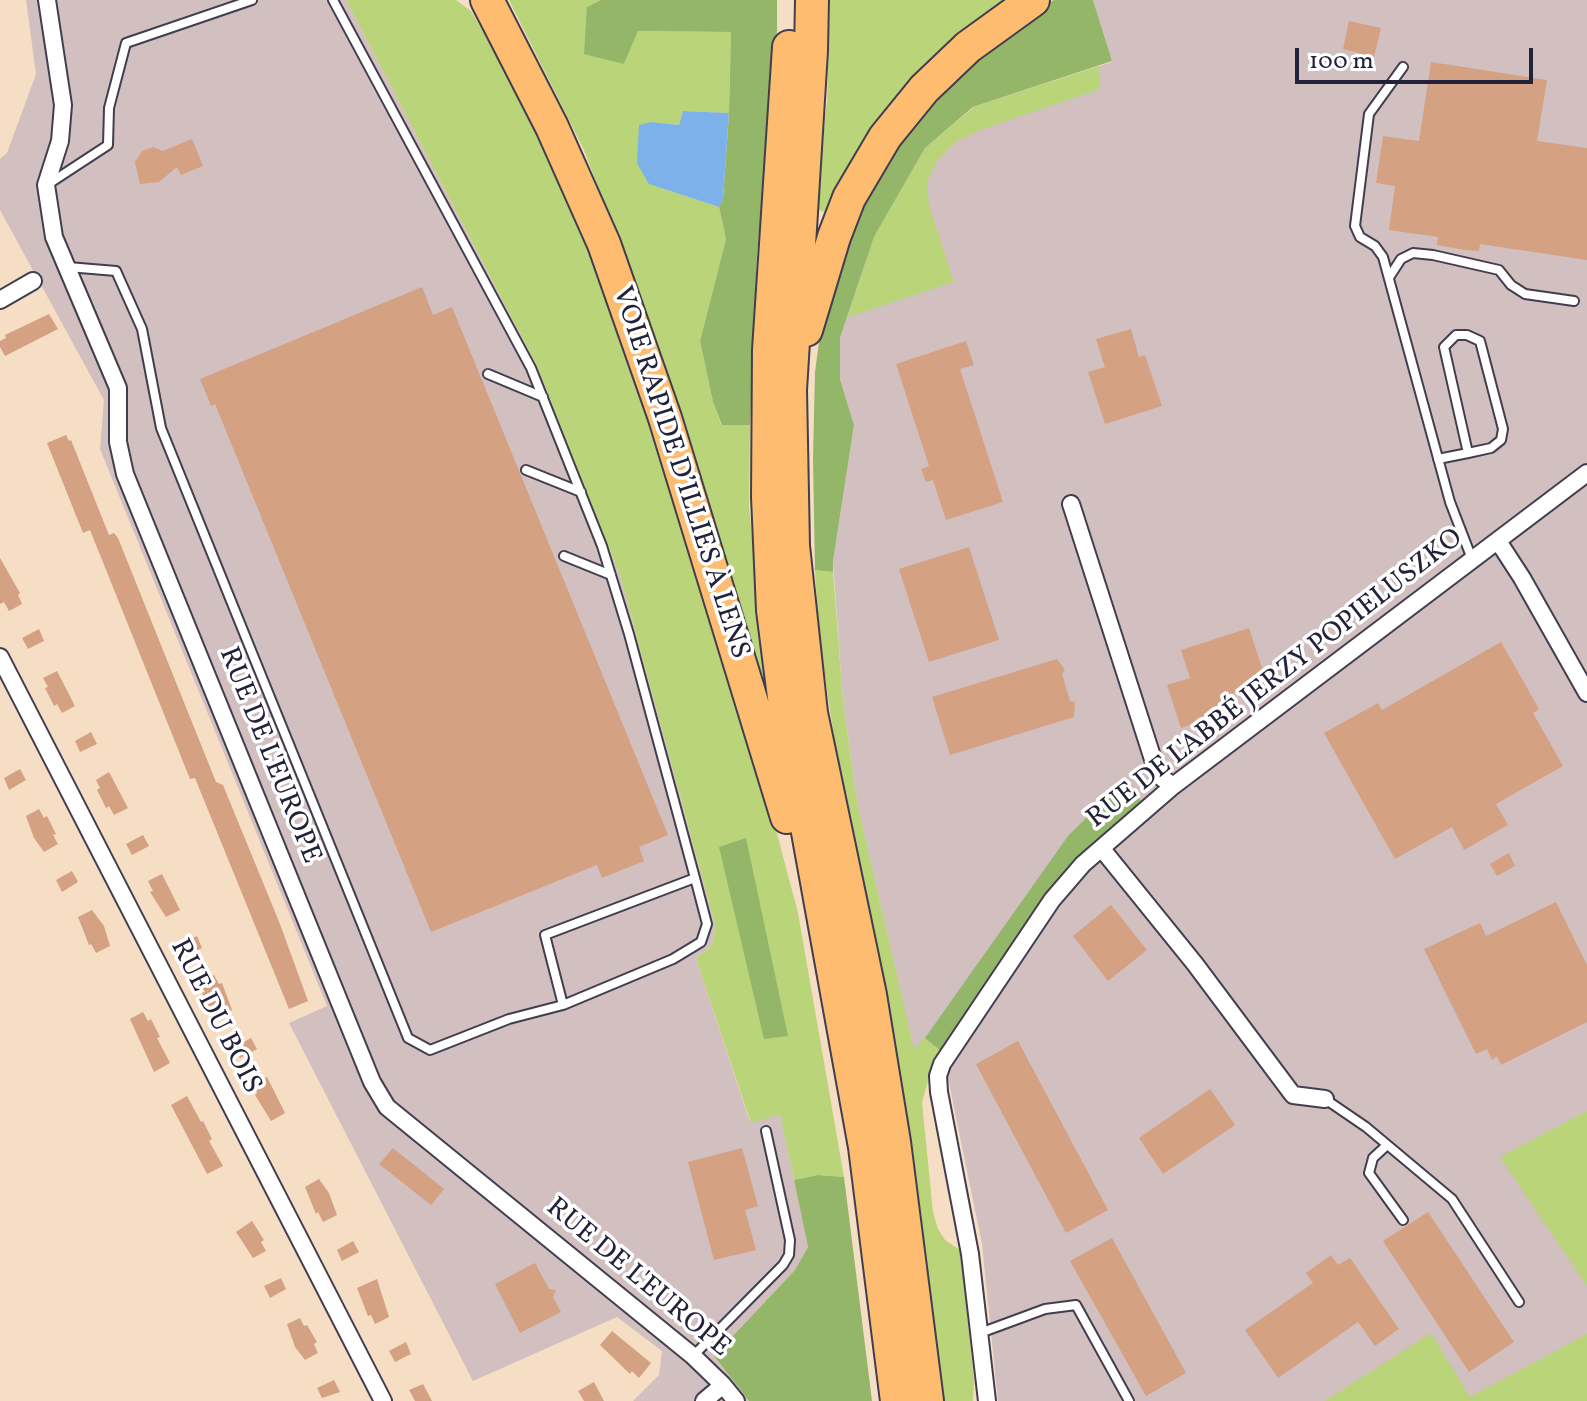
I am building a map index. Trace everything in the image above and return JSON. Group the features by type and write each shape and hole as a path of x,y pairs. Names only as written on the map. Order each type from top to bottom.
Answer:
{"highway":[{"name":"VOIE RAPIDE D’ILLIES À LENS","path":"487,0 546,114 604,244 660,404 741,662 792,837 812,923 832,960"},
{"path":"790,0 769,350 768,511 773,610 785,705 865,1147 897,1401"},
{"path":"812,0 790,390 791,516 799,618 814,727 870,995 892,1126 927,1401"},
{"path":"790,390 834,237 849,198 871,159 903,112 924,89 986,33 1033,0"}],"street":[{"name":"RUE DE L'EUROPE","path":"47,0 63,105 60,141 46,185 54,237 118,388 118,442 125,474 372,1082 387,1107 693,1356 736,1401"},
{"path":"0,300 33,281"},
{"name":"RUE DE L'ABBÉ JERZY POPIELUSZKO","path":"987,1401 970,1254 939,1092 938,1076 942,1064 1052,900 1083,864 1173,786 1587,473"},
{"path":"1071,504 1158,775 1173,786"},
{"path":"1498,541 1587,693"},
{"name":"RUE DU BOIS","path":"0,657 383,1401"},
{"path":"1102,849 1195,964 1293,1095 1325,1099"},
{"path":"704,1401 723,1385"}],"lane":[{"path":"46,185 108,145 109,108 126,43 252,0"},
{"path":"68,267 116,271 142,329 161,428 408,1038 430,1050 509,1019 563,1005 673,959 701,942 707,924 695,878 611,575 581,492 531,368 333,0"},
{"path":"1403,67 1369,114 1355,226 1360,237 1375,246 1383,257 1450,502 1473,560"},
{"path":"1390,277 1401,259 1413,253 1433,255 1499,270 1511,285 1525,294 1574,301"},
{"path":"1438,459 1468,453 1491,448 1501,440 1503,429 1480,341 1467,335 1456,335 1444,347 1468,453"},
{"path":"488,374 543,397"},
{"path":"526,470 581,492"},
{"path":"564,556 611,575"},
{"path":"563,1005 545,935 695,878"},
{"path":"1325,1099 1366,1127 1452,1199 1519,1302"},
{"path":"693,1356 783,1265 789,1255 790,1240 766,1131"},
{"path":"1387,1145 1373,1158 1369,1173 1403,1220"},
{"path":"980,1333 1045,1309 1076,1305 1129,1401"}],"shaded area":[{"path":"26,0 346,0 537,366 620,575 715,924 714,938 709,948 696,958 750,1122 780,1113 808,1247 795,1270 714,1356 749,1401 633,1401 659,1375 662,1351 617,1317 473,1381 289,1023 327,1006 100,449 104,400 0,210 0,159 7,153 36,74"},
{"path":"1093,0 1587,0 1587,1401 998,1401 982,1244 949,1083 914,1051 857,802 843,701 833,561 854,425 840,379 840,338 874,237 974,107 1112,62"}],"green space":[{"path":"346,0 456,0 471,11 539,128 590,248 697,568 762,777 798,913 844,1177 818,1175 794,1180 780,1114 751,1123 696,958 709,948 714,938 715,924 620,575 537,366"},
{"path":"509,0 601,0 587,7 624,64 638,31 731,32 729,113 683,111 679,125 651,122 650,184 719,207 726,239 700,341 721,424 750,425 749,508 769,696 766,696 715,538 662,355 584,150"},
{"path":"601,0 777,0 757,255 750,425 722,425 713,402 700,341 726,239 719,207 723,199 729,113 731,32 638,31 624,64 584,54 587,7"},
{"path":"830,0 1018,0 837,208 824,212 815,208 827,101"},
{"path":"1054,0 1093,0 1112,61 973,107 925,148 874,237 840,338 840,379 854,425 833,572 815,570 815,372 823,312 868,183 913,116 1027,14"},
{"path":"1099,66 1100,89 983,129 955,142 938,160 927,181 929,205 954,282 848,317 874,237 925,148 974,107"},
{"path":"815,570 833,572 843,701 857,802 914,1049 925,1038 941,1051 932,1067 922,1102 933,1212 945,1240 960,1250 974,1380 973,1401 940,1401 842,793 819,634"},
{"path":"1124,780 1141,801 1078,858 941,1051 925,1038 1068,836"},
{"path":"746,838 788,1036 764,1039 719,847"},
{"path":"1587,1111 1587,1286 1500,1157"},
{"path":"818,1175 844,1177 872,1401 749,1401 714,1356 795,1270 808,1247 794,1180"},
{"path":"1431,1333 1470,1397 1587,1334 1587,1401 1325,1401"}],"water":[{"path":"683,111 729,113 723,199 719,207 649,184 637,163 639,125 651,122 679,125"}],"building":[{"path":"1349,21 1381,28 1374,57 1343,49"},
{"path":"1431,62 1547,80 1537,141 1587,148 1587,260 1480,244 1479,251 1465,250 1437,245 1438,237 1389,230 1395,186 1376,183 1383,136 1419,141"},
{"path":"192,139 203,166 181,175 177,167 159,182 140,184 135,162 142,151 153,147 163,151"},
{"path":"422,287 433,315 452,307 668,835 639,847 644,861 602,878 597,865 431,932 215,404 211,406 200,379"},
{"path":"49,314 58,329 5,356 0,341 6,338 5,335"},
{"path":"1131,329 1139,357 1145,355 1162,406 1105,424 1088,372 1105,367 1096,339"},
{"path":"966,341 974,365 960,369 1003,502 946,520 933,480 926,482 921,469 929,466 896,364"},
{"path":"66,435 71,440 109,535 114,533 118,538 216,782 223,785 280,924 308,1001 289,1009 195,778 190,779 90,530 83,533 47,443"},
{"path":"969,547 999,640 929,662 899,569"},
{"path":"0,558 20,593 22,604 9,611 4,602 0,604"},
{"path":"1249,628 1267,683 1227,695 1232,712 1181,728 1167,685 1190,678 1181,650"},
{"path":"39,629 44,641 28,649 22,638"},
{"path":"1501,642 1539,709 1533,713 1563,766 1496,804 1508,825 1464,850 1452,827 1395,859 1324,733 1378,703 1382,710"},
{"path":"1057,659 1065,670 1062,674 1070,701 1075,702 1074,717 950,755 932,697"},
{"path":"57,671 75,706 62,713 57,704 54,706 43,678"},
{"path":"91,732 97,744 80,752 75,741"},
{"path":"20,769 26,780 9,790 4,778"},
{"path":"109,772 128,808 114,815 109,806 106,808 97,790 100,788 96,780"},
{"path":"39,809 44,818 47,816 58,844 44,852 34,838 26,816"},
{"path":"143,835 149,846 132,855 126,844"},
{"path":"1509,853 1515,866 1497,876 1490,864"},
{"path":"72,871 78,882 62,892 56,880"},
{"path":"162,874 180,910 166,917 150,892 153,891 148,881"},
{"path":"1556,902 1587,965 1587,1022 1501,1065 1497,1056 1492,1060 1487,1049 1476,1054 1424,949 1480,923 1486,936"},
{"path":"1111,905 1147,950 1108,981 1073,936"},
{"path":"92,910 104,926 110,946 96,953 89,945 78,917"},
{"path":"197,936 202,948 187,955 181,944"},
{"path":"214,975 219,984 222,983 232,1010 219,1018 214,1009 211,1011 200,982"},
{"path":"143,1012 148,1021 151,1019 170,1063 154,1072 130,1019"},
{"path":"251,1038 257,1049 240,1058 235,1047"},
{"path":"1018,1041 1108,1210 1066,1233 976,1064"},
{"path":"267,1077 285,1113 271,1121 255,1095 253,1084"},
{"path":"1210,1089 1235,1125 1163,1174 1139,1138"},
{"path":"187,1096 203,1121 212,1139 209,1141 223,1166 207,1174 171,1105"},
{"path":"393,1148 444,1189 431,1205 379,1164"},
{"path":"742,1148 758,1206 745,1210 756,1250 714,1260 688,1162"},
{"path":"319,1179 329,1193 337,1215 323,1222 318,1212 316,1214 305,1187"},
{"path":"1428,1212 1514,1342 1469,1372 1383,1241"},
{"path":"252,1221 264,1240 261,1242 266,1251 253,1258 236,1232"},
{"path":"1112,1238 1186,1373 1146,1396 1070,1261"},
{"path":"353,1241 359,1252 342,1261 337,1250"},
{"path":"1331,1255 1338,1265 1350,1258 1399,1329 1375,1346 1358,1322 1278,1378 1245,1330 1313,1283 1306,1273"},
{"path":"535,1263 549,1289 556,1290 553,1297 561,1312 520,1333 495,1284"},
{"path":"281,1278 286,1289 270,1298 264,1286"},
{"path":"377,1279 389,1317 375,1324 371,1315 368,1316 357,1288"},
{"path":"300,1318 317,1342 314,1344 318,1353 305,1360 295,1347 287,1324"},
{"path":"612,1331 651,1363 639,1378 632,1371 630,1374 600,1345"},
{"path":"406,1342 411,1354 395,1362 389,1351"},
{"path":"334,1380 340,1392 322,1398 317,1388"},
{"path":"594,1382 604,1401 584,1401 578,1391"},
{"path":"423,1384 432,1401 415,1401 409,1390"}]}
